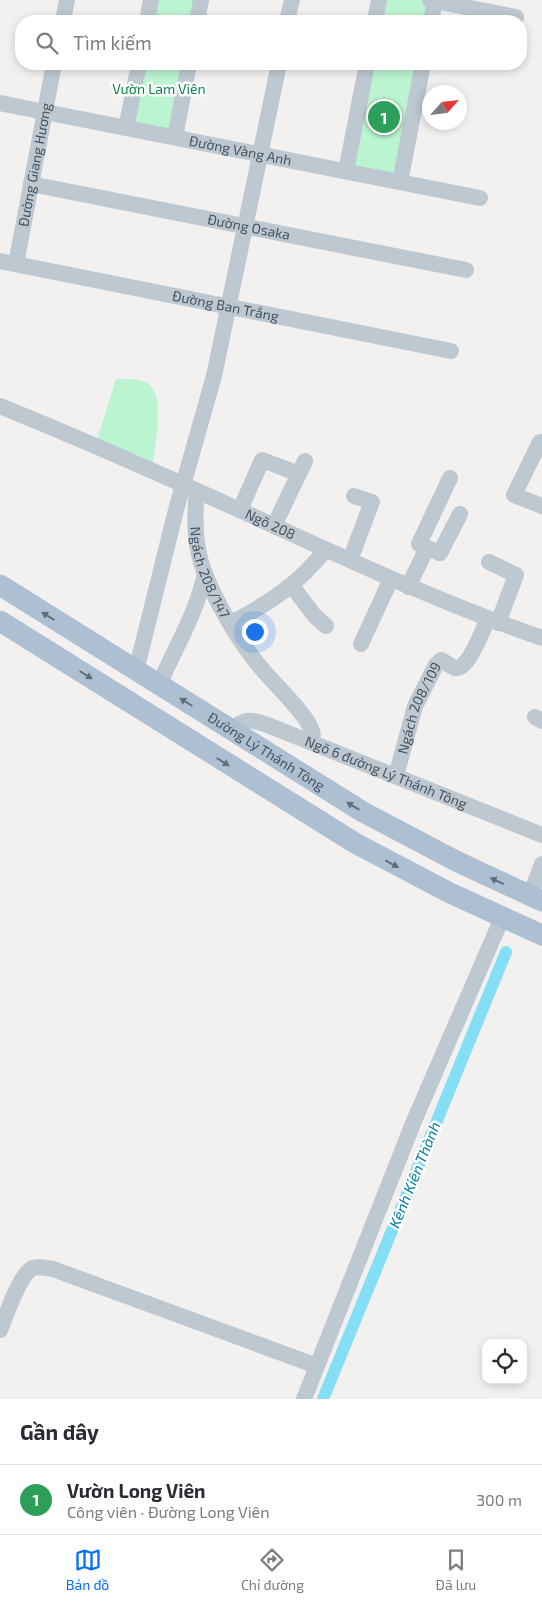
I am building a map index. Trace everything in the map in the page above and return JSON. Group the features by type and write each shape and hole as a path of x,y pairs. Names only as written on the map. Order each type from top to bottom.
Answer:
{"main road":[{"name":"Đường Lý Thánh Tông","path":"0,585 323,788 412,839 536,898"},
{"path":"0,621 309,815 404,870 502,918 542,935"},
{"path":"309,815 323,788"}],"street":[{"path":"64,15 67,0"},
{"path":"148,15 151,0"},
{"path":"198,15 201,0"},
{"path":"289,15 292,0"},
{"path":"376,15 379,0"},
{"path":"432,15 433,0 506,15"},
{"name":"Đường Giang Hương","path":"8,263 31,184 53,70"},
{"path":"126,128 138,70"},
{"path":"175,137 188,70"},
{"path":"136,671 190,488 278,70"},
{"path":"346,171 366,70"},
{"path":"400,182 422,70"},
{"name":"Đường Vàng Anh","path":"0,103 480,198"},
{"name":"Đường Osaka","path":"31,184 466,270"},
{"name":"Đường Ban Trắng","path":"8,263 451,350"},
{"name":"Ngõ 208","path":"0,406 82,439 408,587 493,621 542,638"},
{"path":"542,443 540,442 514,494 542,506"},
{"path":"240,510 262,460 289,470"},
{"path":"274,526 305,461"},
{"path":"450,478 419,544 440,553 460,514"},
{"name":"Ngách 208/147","path":"190,488 195,533 205,573 231,623 258,663 309,726 313,734 311,742"},
{"path":"350,560 372,502 354,496"},
{"path":"408,587 427,548"},
{"path":"231,623 256,610 292,586 325,550"},
{"path":"489,562 516,575 493,621"},
{"path":"159,685 197,602 205,573"},
{"path":"361,644 391,579"},
{"path":"292,586 314,615 326,626"},
{"name":"Ngách 208/109","path":"396,776 415,706 436,665 441,660 456,668 461,668 493,621"},
{"name":"Ngõ 6 đường Lý Thánh Tông","path":"229,730 242,721 253,720 542,835"},
{"path":"536,898 542,864"},
{"path":"304,1399 414,1121 502,918"},
{"path":"0,1330 27,1271 36,1266 53,1269 317,1366"}],"green space":[{"path":"151,0 201,0 198,15 148,15"},
{"path":"379,0 430,0 431,15 375,15"},
{"name":"Vườn Lam Viên","path":"138,70 188,70 175,137 126,128"},
{"path":"365,70 422,70 400,182 345,171"},
{"path":"116,379 140,380 147,383 153,389 158,409 158,421 153,463 97,440"}],"waterway":[{"name":"Kênh Kiên Thành","path":"323,1399 506,952"}],"place":[{"name":"Vườn Long Viên","path":"384,117"}]}
